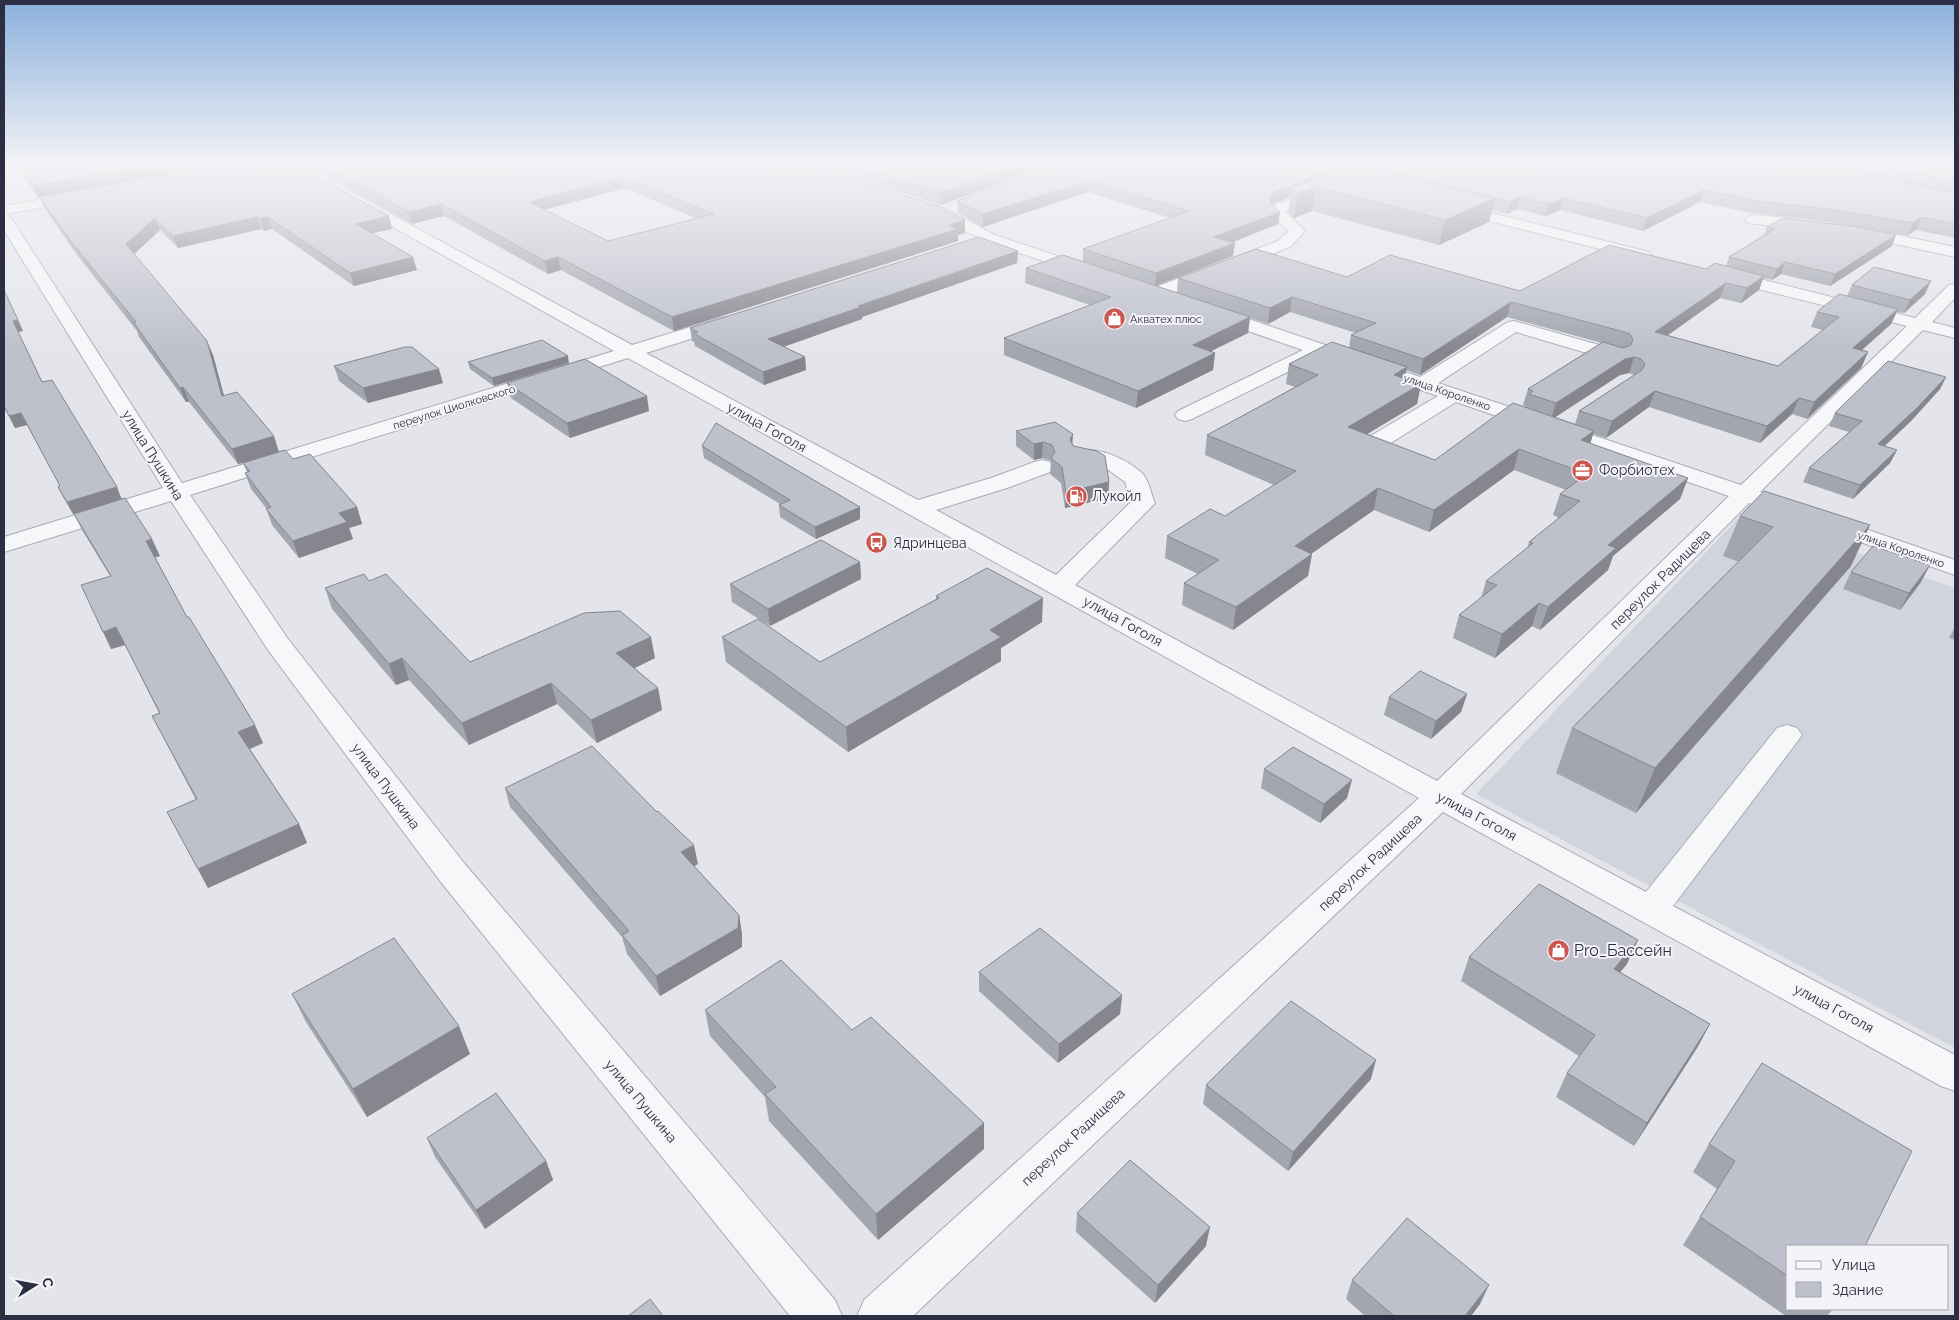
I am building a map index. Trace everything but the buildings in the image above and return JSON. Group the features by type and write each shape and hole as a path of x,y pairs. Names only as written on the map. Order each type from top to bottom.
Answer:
{"street":[{"name":"улица Пушкина","path":"10,228 177,492 278,644 452,872 819,1316"},
{"name":"улица Гоголя","path":"404,228 1440,796 1955,1074"},
{"path":"976,228 990,238 1109,278"},
{"path":"1154,294 1284,244 1297,231 1294,228"},
{"path":"1535,228 1659,259"},
{"path":"1832,228 1955,252"},
{"path":"961,247 990,238"},
{"path":"1707,271 1955,333"},
{"path":"1136,288 1182,303"},
{"name":"переулок Радищева","path":"880,1316 1758,499 1920,324 1955,289"},
{"name":"улица Короленко","path":"1200,309 1454,395 1563,424 1758,499"},
{"name":"переулок Циолковского","path":"4,545 744,316"},
{"path":"1423,384 1514,326 1618,356"},
{"path":"1185,415 1319,348"},
{"path":"1370,446 1454,395"},
{"path":"1059,586 1143,502 1135,480 1129,475 1110,461 1082,456"},
{"path":"917,508 999,483 1042,467"},
{"name":"улица Короленко","path":"1818,520 1955,568"},
{"path":"1651,910 1787,735"}],"shaded area":[{"path":"1744,512 1955,588 1955,1048 1476,794"}],"place":[{"name":"Акватех плюс","path":"1114,319"},
{"name":"Форбиотех","path":"1583,470"},
{"name":"Лукойл","path":"1076,496"},
{"name":"Ядринцева","path":"877,543"},
{"name":"Pro_Бассейн","path":"1558,950"}]}
